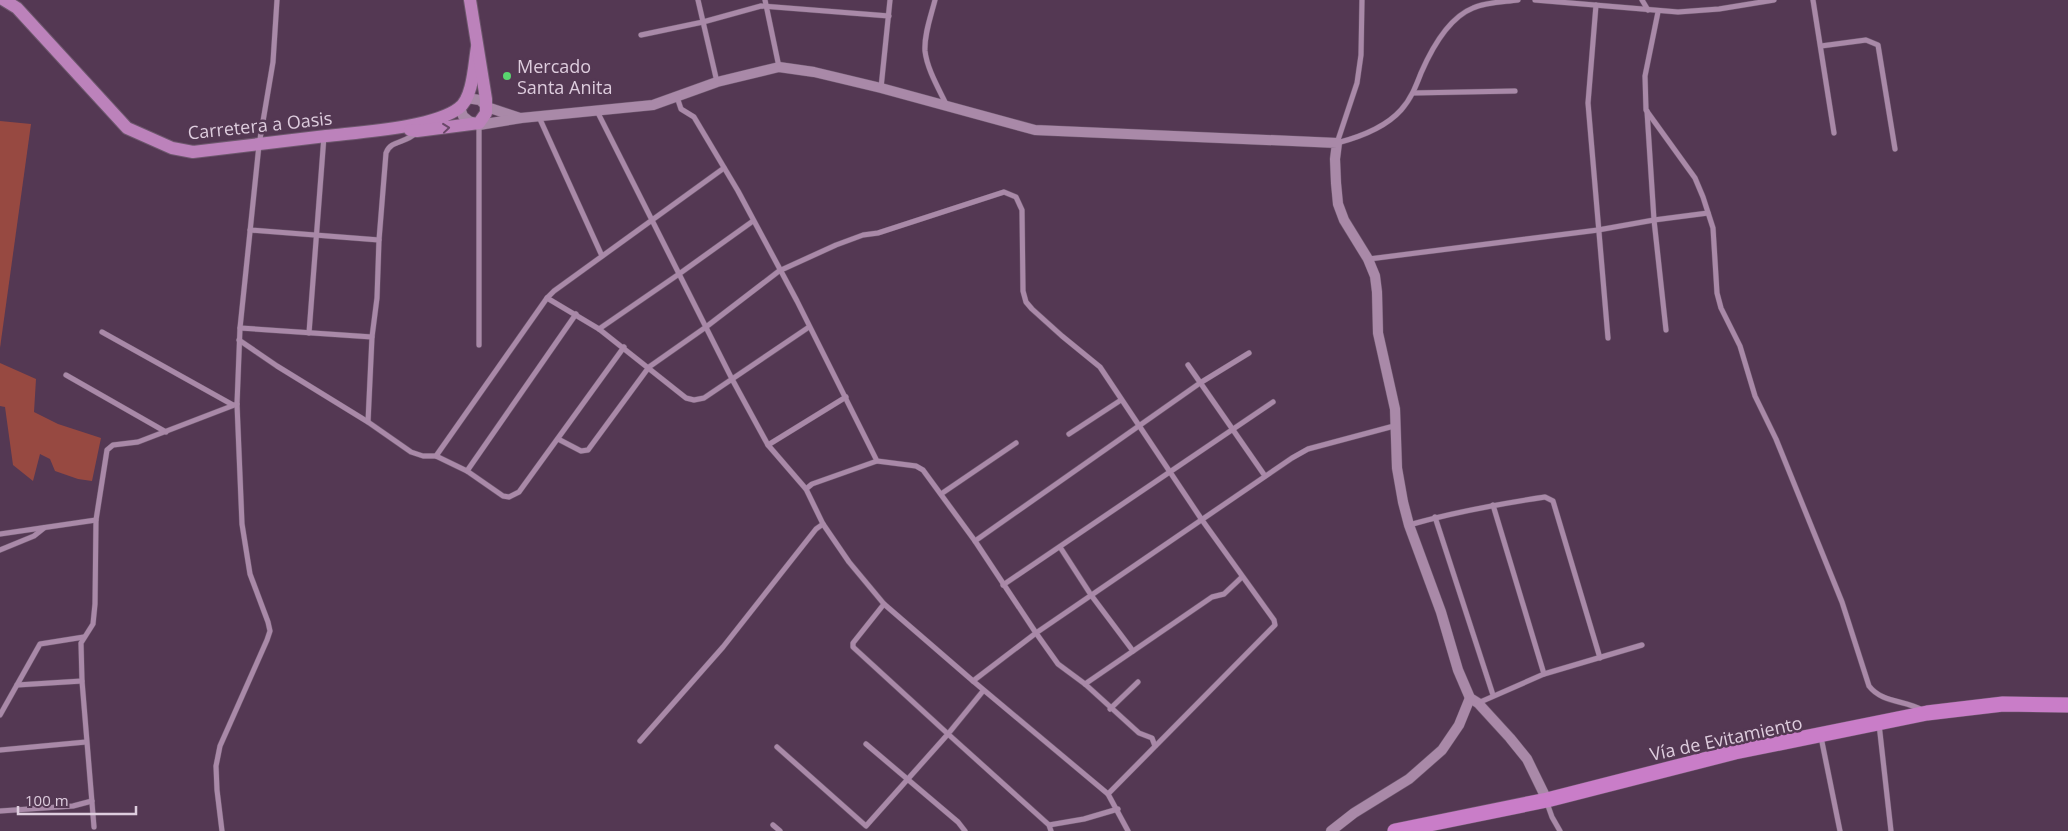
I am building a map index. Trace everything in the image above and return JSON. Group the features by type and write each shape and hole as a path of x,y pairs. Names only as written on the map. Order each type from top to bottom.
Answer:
{"highway":[{"name":"Vía de Evitamiento","path":"1395,831 1547,800 1735,752 1927,714 2003,704 2068,705"}],"main road":[{"name":"Carretera a Oasis","path":"4,0 17,8 127,128 153,141 180,150 193,152 398,128 436,119 463,103"},
{"path":"470,0 487,107 483,119 476,124"},
{"path":"463,103 473,77 477,47"},
{"name":"Carretera a Oasis","path":"398,128 417,131 476,124"}],"street":[{"path":"222,831 216,766 220,746 270,630 250,574 242,524 235,404 240,328 250,230 259,145 273,62 277,0"},
{"path":"698,0 717,82"},
{"path":"765,0 779,67"},
{"path":"881,88 890,0"},
{"path":"935,0 925,40 925,52 947,106"},
{"path":"1362,0 1361,55 1357,83 1338,143 1335,159 1336,183 1338,204 1344,220 1368,259 1376,284 1378,333 1395,409 1394,426 1397,468 1402,502 1441,612 1458,670 1474,700 1527,760 1560,831"},
{"path":"521,118 487,107 480,100 463,103 463,116 476,124 653,105 668,102 681,95 717,82 779,67 814,72 881,88 1034,130 1338,143 1368,132 1386,122 1401,110 1413,93 1437,42 1460,16 1472,8 1518,0"},
{"path":"1535,0 1658,12 1719,9 1774,0"},
{"path":"1642,0 1648,10"},
{"path":"1814,0 1834,133"},
{"path":"1596,5 1588,103 1608,338"},
{"path":"641,35 703,22 761,6 767,8 889,16"},
{"path":"1658,12 1645,76 1654,220 1666,330"},
{"path":"1821,46 1866,40 1878,45 1895,149"},
{"path":"1413,93 1515,91"},
{"path":"681,95 678,100 680,109 694,117 738,191 752,221 780,270 846,397 877,461"},
{"path":"597,110 732,379 768,445 806,489 823,524 849,562 884,604 983,691 1108,794 1118,809 1128,831"},
{"path":"1646,110 1695,178 1713,228 1717,293 1721,308 1740,346 1755,396 1776,439 1842,602 1869,686 1878,695 1916,706 1927,714"},
{"path":"539,117 602,256"},
{"path":"476,124 479,345"},
{"path":"368,422 379,240 388,148 397,142 407,140 417,131"},
{"path":"308,333 324,136"},
{"path":"436,456 547,298 554,291 724,168"},
{"path":"558,439 582,451 588,450 649,366 706,327 780,270 863,235 878,233 1004,192 1016,197 1022,210 1023,291 1026,302 1062,336 1100,367 1202,520 1274,620 1274,628 1108,794"},
{"path":"1368,259 1598,230 1708,213"},
{"path":"599,329 752,221"},
{"path":"250,230 379,240"},
{"path":"547,298 599,329 649,366 681,395 694,400 704,398 809,326"},
{"path":"467,471 576,314"},
{"path":"240,328 372,337"},
{"path":"102,332 235,404"},
{"path":"240,340 277,366 416,454 436,456 467,471 503,496 509,497 515,495 558,439 624,347"},
{"path":"975,541 1138,425 1249,353"},
{"path":"1188,365 1265,476"},
{"path":"66,375 166,432"},
{"path":"768,445 846,397"},
{"path":"1069,434 1121,400"},
{"path":"1003,585 1171,473 1233,428 1273,402"},
{"path":"94,827 86,742 81,644 93,624 96,520 107,450 109,447 138,442 166,432 235,404"},
{"path":"973,681 1036,633 1265,476 1308,449 1394,426"},
{"path":"942,494 1016,443"},
{"path":"806,489 812,484 877,461 920,467 942,494 975,541 1058,664 1085,684 1139,733 1152,738 1155,746"},
{"path":"1409,525 1435,517 1492,505 1545,497 1553,501 1600,658"},
{"path":"1492,505 1544,674"},
{"path":"1435,517 1493,695"},
{"path":"0,534 96,520"},
{"path":"640,741 723,648 816,528 823,524"},
{"path":"0,550 34,536 44,528"},
{"path":"1060,547 1091,596 1134,651"},
{"path":"1085,684 1212,598 1224,594 1242,578"},
{"path":"884,604 853,643 853,647 1050,828 1118,809"},
{"path":"0,715 40,644 84,637"},
{"path":"1331,831 1354,813 1409,779 1442,750 1474,700 1493,695 1544,674 1642,646"},
{"path":"17,685 82,681"},
{"path":"1110,708 1138,682"},
{"path":"778,747 864,829 948,734 983,691"},
{"path":"1879,724 1891,831"},
{"path":"1820,736 1840,831"},
{"path":"0,750 86,742"},
{"path":"866,744 958,822 965,831"},
{"path":"0,811 73,806 92,801"},
{"path":"773,825 780,831"}],"shaded area":[{"path":"0,121 31,124 0,348"},
{"path":"0,363 36,379 34,412 58,424 101,438 92,481 78,479 55,471 50,459 40,454 33,481 13,465 5,407 0,406"}],"place":[{"name":"Mercado Santa Anita","path":"507,76"}]}
